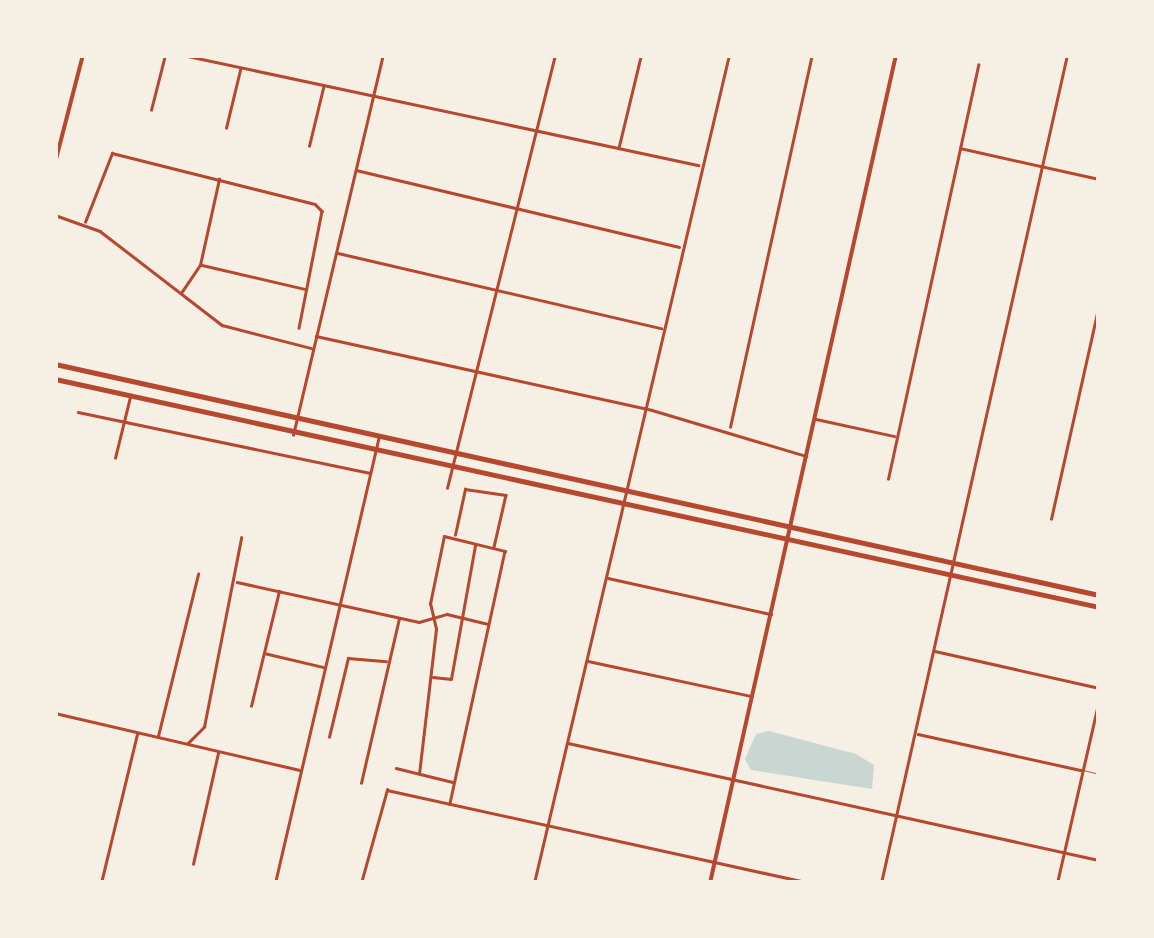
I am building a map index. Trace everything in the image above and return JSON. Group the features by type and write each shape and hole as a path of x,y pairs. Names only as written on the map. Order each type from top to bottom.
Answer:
{"main road":[{"path":"55,364 458,457 1099,595"},
{"path":"55,379 452,472 622,500 1099,607"}],"street":[{"path":"55,163 83,55"},
{"path":"151,110 164,55"},
{"path":"183,55 700,165"},
{"path":"293,435 383,55"},
{"path":"447,488 480,374 555,55"},
{"path":"619,148 641,55"},
{"path":"534,883 680,247 729,55"},
{"path":"730,429 812,55"},
{"path":"710,883 896,55"},
{"path":"881,883 1067,55"},
{"path":"888,479 978,65"},
{"path":"226,128 241,68"},
{"path":"309,146 323,87"},
{"path":"960,148 1099,179"},
{"path":"85,222 112,153 220,178 322,208 299,328"},
{"path":"356,170 680,247"},
{"path":"180,294 200,265 220,178"},
{"path":"55,215 85,222 222,325 313,348"},
{"path":"337,252 663,329"},
{"path":"200,265 304,289"},
{"path":"1051,519 1099,304"},
{"path":"316,336 730,429 808,456"},
{"path":"115,458 130,397"},
{"path":"78,412 125,415 370,473"},
{"path":"816,419 896,436"},
{"path":"275,883 378,439"},
{"path":"454,538 465,489 506,495 494,548"},
{"path":"419,774 444,536 505,551 450,804"},
{"path":"187,744 204,726 236,582 241,538"},
{"path":"431,677 451,680 475,544"},
{"path":"158,737 198,574"},
{"path":"604,577 772,614"},
{"path":"236,582 399,618 460,617 490,624"},
{"path":"251,706 280,590"},
{"path":"361,782 399,618"},
{"path":"934,651 1099,688"},
{"path":"264,653 324,668"},
{"path":"329,738 348,658 388,662"},
{"path":"586,660 752,696"},
{"path":"1057,883 1099,698"},
{"path":"55,714 301,770"},
{"path":"102,883 137,732"},
{"path":"915,734 1082,770"},
{"path":"566,743 1099,860"},
{"path":"193,864 218,751"},
{"path":"396,768 454,782"},
{"path":"361,883 384,791 810,883"},
{"path":"408,881 418,883"}],"lane":[{"path":"1082,770 1099,774"}],"shaded area":[{"path":"769,731 856,754 874,765 872,789 751,770 745,759 756,734"}]}
